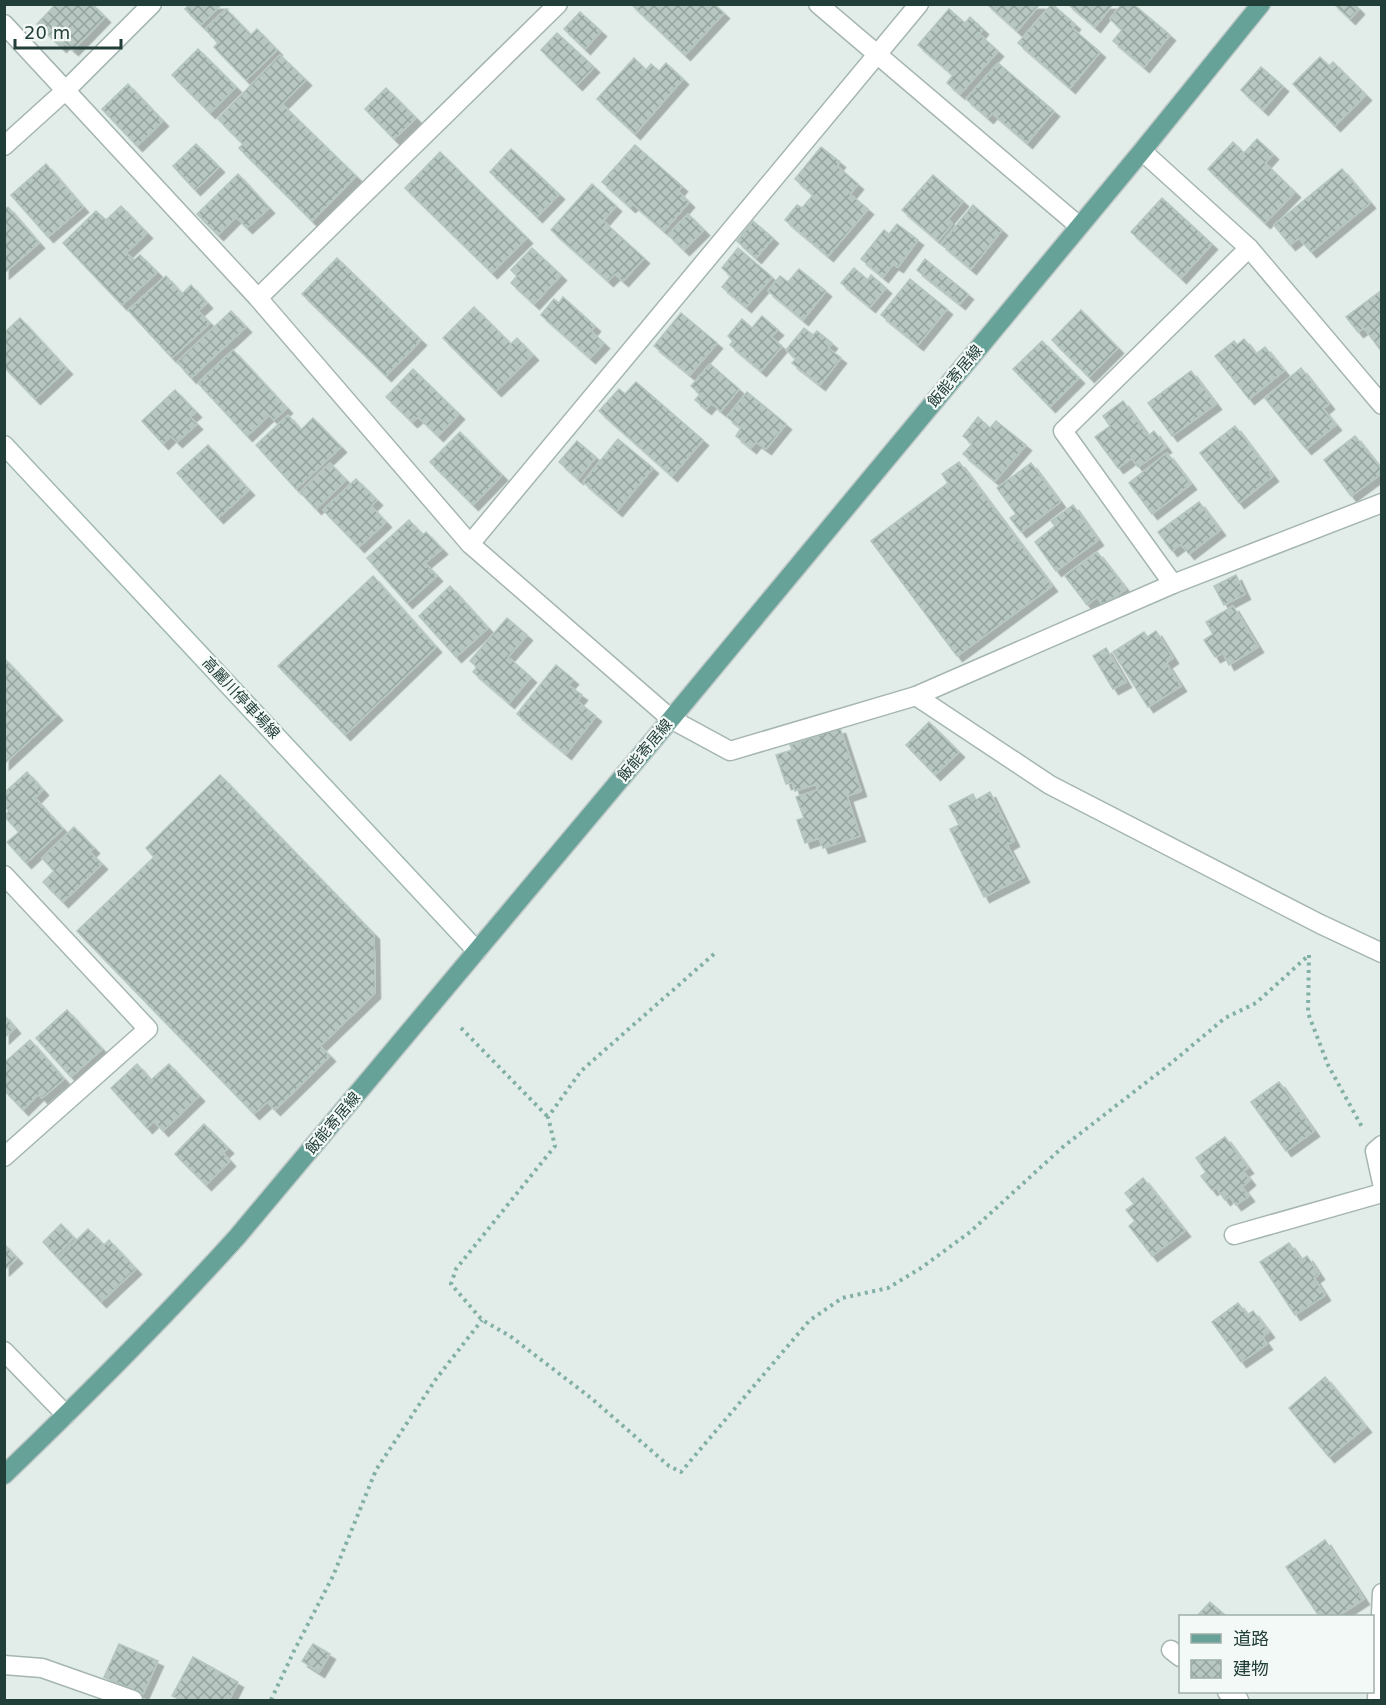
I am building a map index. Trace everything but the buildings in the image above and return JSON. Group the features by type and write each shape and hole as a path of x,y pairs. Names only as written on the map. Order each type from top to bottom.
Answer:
{"main road":[{"name":"飯能寄居線","path":"4,1475 174,1305 237,1237 671,719 1262,4"}],"street":[{"path":"4,146 66,90 152,4"},
{"path":"258,298 558,4"},
{"path":"818,4 1079,226"},
{"path":"470,544 919,4"},
{"path":"4,24 258,298 470,544 671,719 730,751 916,696 1173,584 1382,503"},
{"path":"1142,150 1249,248 1382,405"},
{"path":"1173,584 1063,431 1249,248"},
{"name":"高麗川停車場線","path":"4,445 477,951"},
{"path":"916,696 1050,785 1320,924 1382,953"},
{"path":"4,875 148,1029 4,1157"},
{"path":"1378,1148 1382,1183"},
{"path":"1234,1235 1382,1193"},
{"path":"4,1351 66,1415"},
{"path":"1377,1701 1382,1593"},
{"path":"4,1665 42,1668 133,1701"}],"path":[{"path":"1320,924 1309,956 1308,1013 1328,1065 1378,1148"},
{"path":"548,1117 581,1071 714,954"},
{"path":"461,1028 548,1117 555,1146 456,1269 451,1284 482,1320 510,1336 591,1398 669,1466 681,1472 809,1321 842,1298 888,1288 921,1268 970,1232 1064,1146 1225,1018 1256,1003 1309,956"},
{"path":"271,1701 333,1576 375,1470 436,1379 482,1320"}]}
